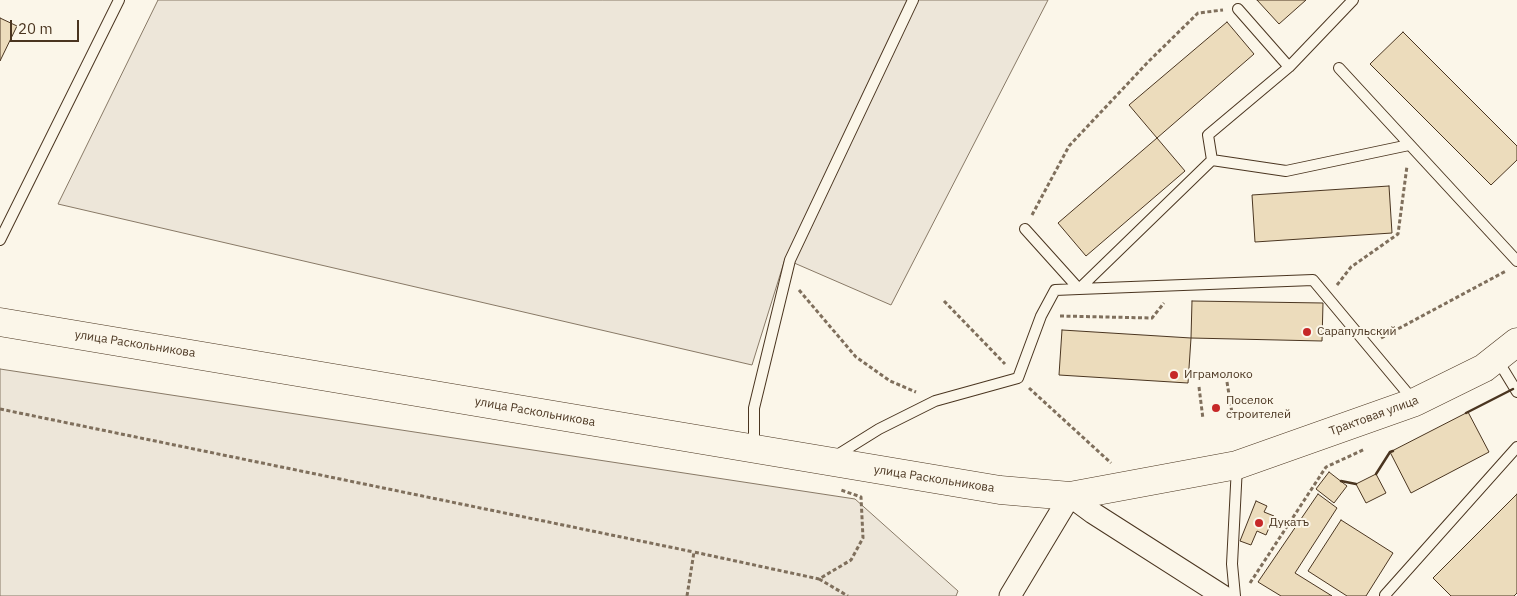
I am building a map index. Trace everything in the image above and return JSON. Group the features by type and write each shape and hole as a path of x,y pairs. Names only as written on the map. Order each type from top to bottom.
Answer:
{"main road":[{"name":"улица Раскольникова","path":"0,322 1000,490 1070,496 1229,466"},
{"name":"Трактовая улица","path":"1229,466 1415,402 1484,368 1507,350"}],"street":[{"path":"1010,596 1070,496 1092,513 1223,596"}],"lane":[{"path":"0,240 119,0"},
{"path":"754,449 754,408 790,260 913,0"},
{"path":"1212,160 1208,135 1288,67 1352,0"},
{"path":"1238,9 1288,67"},
{"path":"1339,68 1517,261"},
{"path":"1212,160 1286,171 1410,145"},
{"path":"1079,289 1212,160"},
{"path":"1025,229 1079,289"},
{"path":"835,463 879,429 935,401 1018,378 1041,316 1055,290 1313,280 1415,402"},
{"path":"1507,350 1517,392"},
{"path":"1385,595 1517,447"},
{"path":"1229,466 1232,564 1235,596"}],"path":[{"path":"1025,229 1069,146 1149,61 1198,12 1238,9"},
{"path":"1328,298 1351,267 1398,234 1410,145"},
{"path":"1368,345 1508,270"},
{"path":"786,277 856,357 890,381 935,401"},
{"path":"1041,316 1152,318 1177,285"},
{"path":"944,301 1018,378 1134,484"},
{"path":"1228,382 1232,413"},
{"path":"1198,387 1203,419"},
{"path":"0,409 819,579 848,596"},
{"path":"1248,585 1326,467 1370,446"},
{"path":"819,579 851,560 863,538 862,498 841,491 835,463"},
{"path":"687,596 694,552"}],"shaded area":[{"path":"158,0 1048,0 891,305 785,259 752,365 58,204"},
{"path":"0,369 855,499 958,591 956,596 0,596"}],"building":[{"path":"1257,0 1306,0 1279,24"},
{"path":"0,18 17,26 0,61"},
{"path":"1227,22 1254,54 1157,138 1129,105"},
{"path":"1403,32 1517,146 1517,160 1491,185 1370,64"},
{"path":"1157,138 1185,171 1086,256 1058,223"},
{"path":"1389,186 1392,233 1255,242 1252,195"},
{"path":"1192,301 1323,303 1322,341 1191,338"},
{"path":"1062,330 1191,338 1188,383 1059,375"},
{"path":"1468,412 1489,452 1411,493 1390,452"},
{"path":"1329,472 1347,486 1334,503 1316,489"},
{"path":"1376,474 1386,493 1366,503 1356,484"},
{"path":"1318,494 1337,508 1295,573 1332,596 1281,596 1258,582"},
{"path":"1517,494 1517,593 1514,596 1451,596 1433,578"},
{"name":"Дукатъ","path":"1256,501 1267,506 1264,512 1274,516 1266,535 1257,531 1251,545 1240,541"},
{"path":"1341,520 1393,553 1366,596 1347,596 1308,571"}],"wall":[{"path":"1466,413 1513,389"},
{"path":"1376,474 1390,452 1393,451"},
{"path":"1341,481 1356,484"}],"place":[{"name":"Сарапульский","path":"1307,332"},
{"name":"Играмолоко","path":"1174,375"},
{"name":"Поселок строителей","path":"1216,408"},
{"name":"Дукатъ","path":"1259,523"}]}
